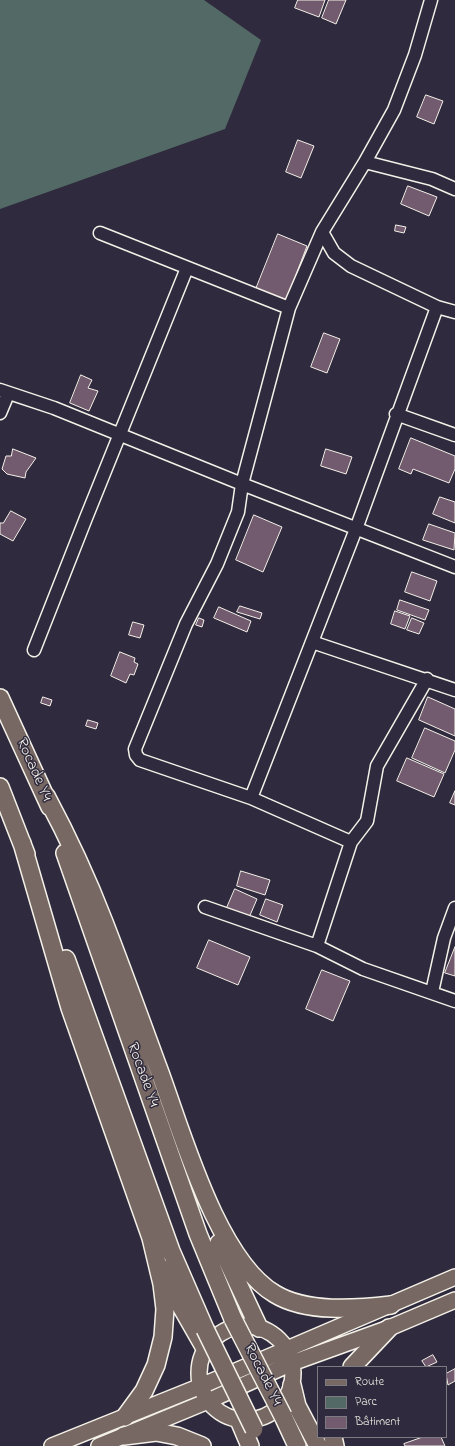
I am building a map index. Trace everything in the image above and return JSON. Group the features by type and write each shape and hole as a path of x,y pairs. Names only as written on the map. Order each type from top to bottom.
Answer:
{"highway":[{"name":"Rocade Y4","path":"0,698 46,796 85,915 196,1227 233,1319 297,1446"},
{"name":"Rocade Y4","path":"0,787 90,1023 171,1251 204,1329 263,1446"},
{"path":"46,796 76,854 103,920 220,1243 259,1328"},
{"path":"22,843 70,1008 151,1238 182,1308 206,1350"},
{"path":"203,1193 233,1249 253,1277 276,1295 303,1304 332,1308 354,1309 391,1305"},
{"path":"125,1417 144,1391 153,1372 163,1337 165,1309 162,1284 151,1238"},
{"path":"353,1366 389,1328"},
{"path":"292,1385 297,1406 318,1446"},
{"path":"240,1420 250,1446"},
{"path":"124,1436 156,1432 176,1436 202,1446"}],"main road":[{"path":"52,1446 201,1386 286,1348 455,1277"},
{"path":"99,1446 208,1401 292,1363 389,1328 455,1300"},
{"path":"244,1326 259,1328 270,1332 286,1348 292,1363 292,1385 286,1398 278,1408 266,1416 253,1420 240,1420 217,1410 208,1401 201,1386 199,1374 201,1361 206,1350 215,1338 229,1329 244,1326"}],"street":[{"path":"351,842 251,798 140,760 136,755 135,749 186,624 217,564 238,512 242,484 289,308 322,232 365,162 394,110 415,55 431,0"},
{"path":"365,162 432,179 455,189"},
{"path":"322,232 334,253 351,266 437,307 455,312"},
{"path":"100,233 289,308"},
{"path":"34,650 187,268"},
{"path":"251,798 356,529 396,414 437,307"},
{"path":"0,413 4,392 54,408 242,484 455,567"},
{"path":"396,414 455,435"},
{"path":"312,642 427,679 455,690"},
{"path":"317,946 351,842 367,821 377,766 427,679"},
{"path":"205,907 317,946 363,969 455,1001"},
{"path":"432,992 444,938 455,908"}],"green space":[{"path":"0,0 204,0 261,40 225,129 0,209"}],"building":[{"path":"298,0 325,0 319,17 295,8"},
{"path":"329,0 346,0 336,24 322,18"},
{"path":"426,95 443,101 434,124 417,117"},
{"path":"298,140 314,146 301,178 286,172"},
{"path":"408,186 437,197 429,216 401,204"},
{"path":"396,225 406,227 404,233 395,231"},
{"path":"278,234 307,246 286,301 256,289"},
{"path":"324,333 340,339 327,373 311,367"},
{"path":"81,375 92,380 88,388 98,391 89,411 70,403"},
{"path":"411,438 455,456 455,469 449,483 413,469 411,474 399,469"},
{"path":"13,449 36,458 26,472 25,478 7,474 2,469 6,456 11,456"},
{"path":"326,449 352,457 346,474 321,466"},
{"path":"440,497 455,502 455,523 433,514"},
{"path":"11,511 26,519 13,541 0,534 0,523 3,523"},
{"path":"254,515 282,527 263,572 236,560"},
{"path":"429,524 455,533 454,550 423,540"},
{"path":"412,572 437,581 430,601 405,592"},
{"path":"400,600 429,610 425,620 397,610"},
{"path":"240,606 262,613 260,619 237,612"},
{"path":"219,607 251,621 247,632 214,618"},
{"path":"395,611 410,616 405,629 391,624"},
{"path":"199,618 204,620 202,627 196,625"},
{"path":"412,618 424,623 419,634 407,630"},
{"path":"133,622 144,625 140,638 129,635"},
{"path":"120,652 135,658 134,662 138,664 134,675 130,674 126,683 111,676"},
{"path":"43,697 52,700 50,706 41,703"},
{"path":"428,697 455,709 455,736 419,720"},
{"path":"88,720 98,723 96,729 86,726"},
{"path":"425,728 455,741 455,750 445,773 412,758"},
{"path":"407,758 444,774 434,797 397,781"},
{"path":"455,791 455,805 450,803"},
{"path":"241,871 270,880 265,895 237,886"},
{"path":"235,889 257,899 248,920 226,910"},
{"path":"266,899 283,905 277,922 260,915"},
{"path":"209,940 250,957 238,985 197,968"},
{"path":"455,947 455,976 445,973"},
{"path":"322,970 350,981 333,1021 306,1009"},
{"path":"433,1355 437,1362 425,1366 422,1361"},
{"path":"455,1369 455,1381 448,1385 447,1380 447,1373"},
{"path":"420,1438 441,1438 445,1446 405,1446 404,1444"}]}
